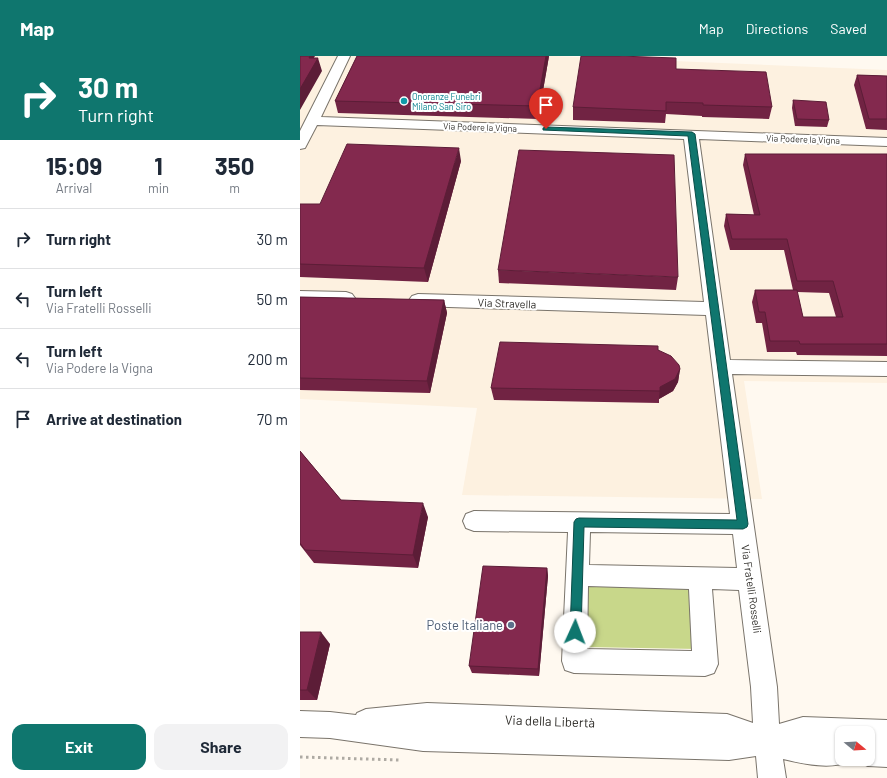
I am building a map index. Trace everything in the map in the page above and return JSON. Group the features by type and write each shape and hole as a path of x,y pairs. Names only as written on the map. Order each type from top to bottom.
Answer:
{"street":[{"path":"300,144 344,56"},
{"name":"Via Podere la Vigna","path":"312,121 887,142"},
{"name":"Via Fratelli Rosselli","path":"692,134 764,686 767,741 772,778"},
{"path":"300,297 364,299"},
{"name":"Via Stravella","path":"404,300 714,309"},
{"path":"722,367 887,369"},
{"path":"474,520 743,524"},
{"path":"579,522 574,661 705,664 700,578"},
{"path":"577,575 750,579"},
{"name":"Via della Libertà","path":"300,724 330,725 423,738 729,746 767,741 803,730 887,733"},
{"name":"Via della Libertà","path":"767,741 804,751 835,752"},
{"path":"875,753 887,754"}],"shaded area":[{"path":"300,56 553,56 887,70 887,383 744,381 762,499 462,495 477,408 300,399"}],"green space":[{"path":"586,584 693,586 697,649 584,647"}],"building":[{"path":"300,56 318,58 300,89"},
{"path":"357,56 546,56 537,106 335,101"},
{"path":"581,56 676,58 676,69 766,72 772,107 703,105 703,103 666,102 666,111 573,107"},
{"path":"857,75 887,76 887,119 869,119"},
{"path":"793,100 826,102 829,120 797,119"},
{"path":"347,144 459,148 424,268 300,264 300,204 320,204"},
{"path":"519,150 674,155 678,277 498,270"},
{"path":"745,154 887,154 887,344 800,344 799,341 770,341 765,312 759,312 755,290 797,290 803,317 843,317 833,281 797,281 787,239 732,239 726,214 760,215"},
{"path":"300,297 444,300 427,381 300,378"},
{"path":"500,342 658,346 658,350 671,356 679,365 680,369 675,379 660,387 660,391 491,388"},
{"path":"300,451 341,500 423,503 413,555 305,550 300,543"},
{"name":"Poste Italiane","path":"483,566 547,568 538,669 469,666"},
{"path":"300,632 321,632 307,690 300,690"}],"place":[{"name":"Onoranze Funebri Milano San Siro","path":"404,101"},
{"name":"Poste Italiane","path":"511,625"}],"route":[{"path":"546,129 692,134 692,144 743,524 579,522 575,632"}]}
